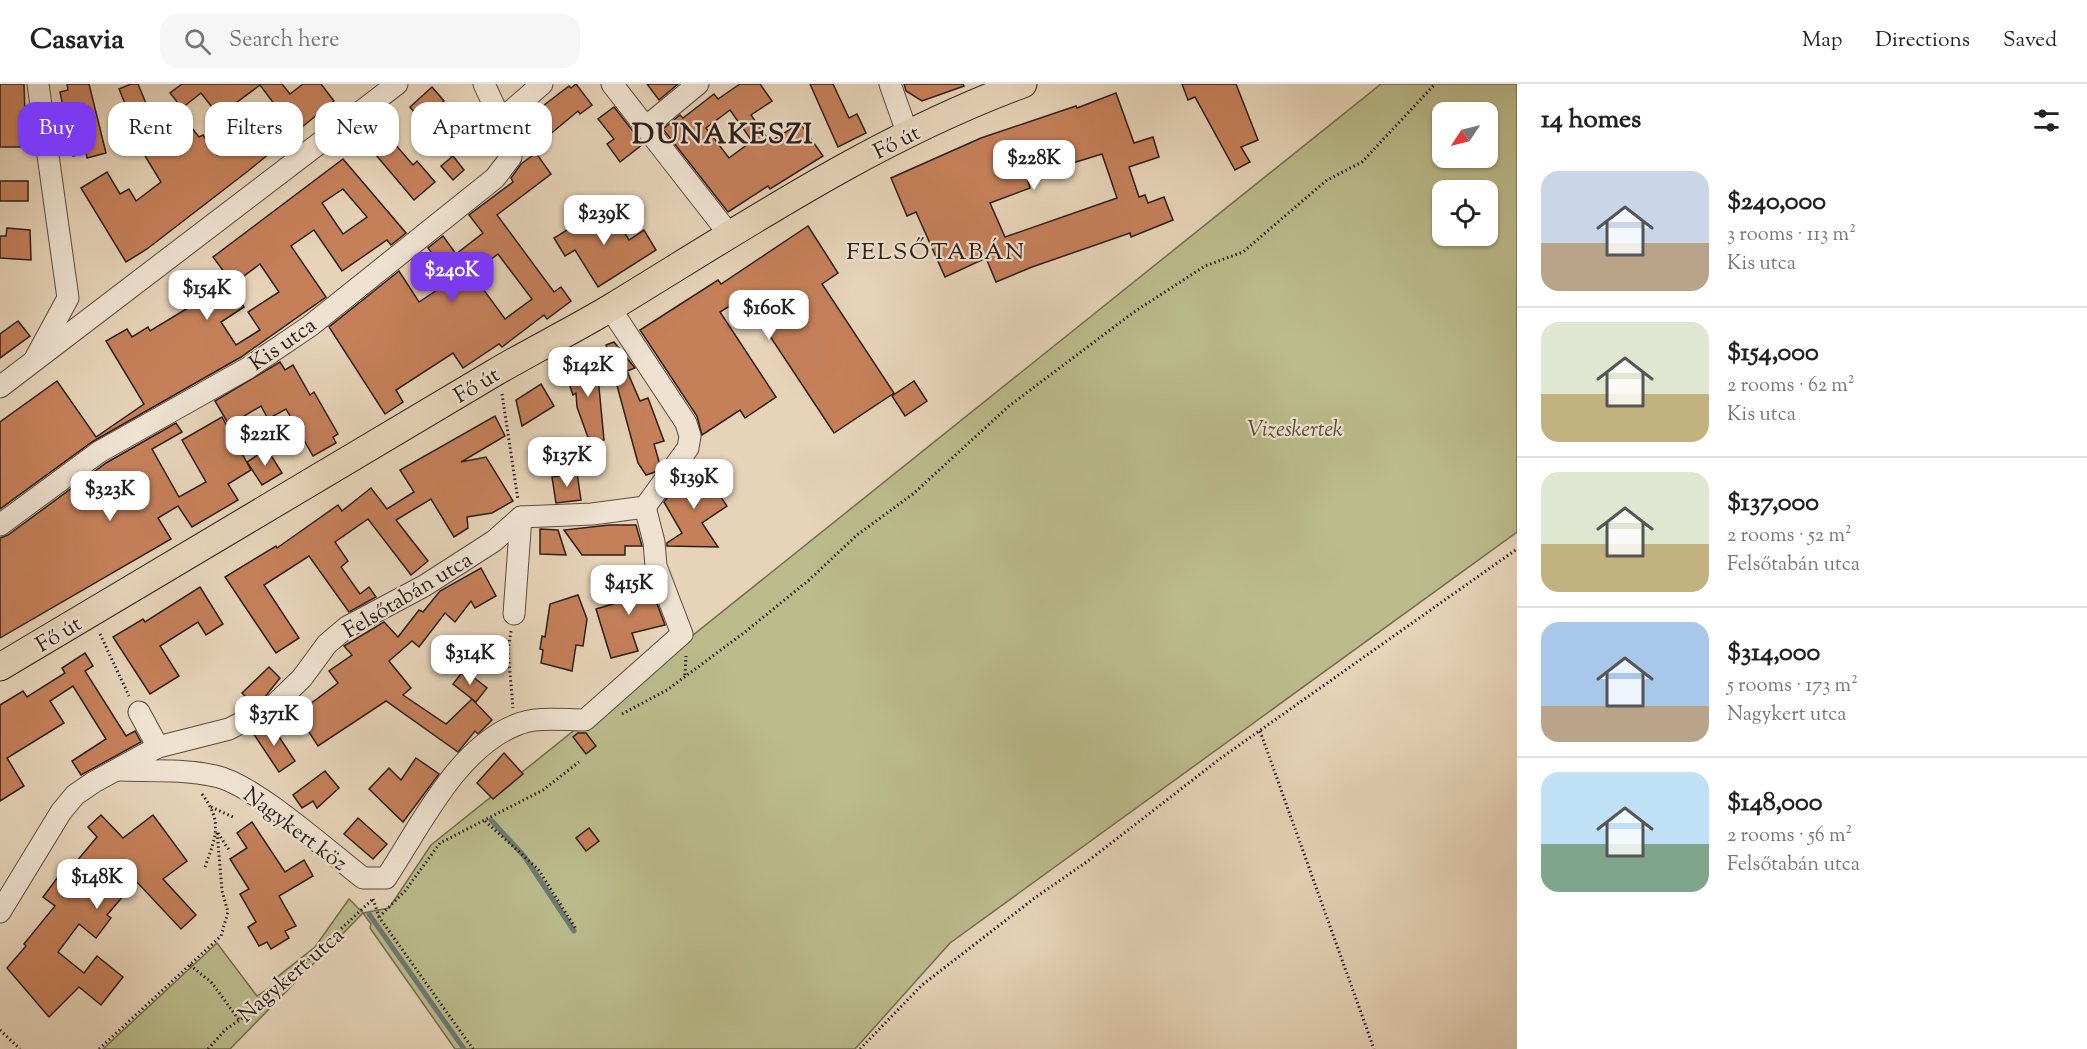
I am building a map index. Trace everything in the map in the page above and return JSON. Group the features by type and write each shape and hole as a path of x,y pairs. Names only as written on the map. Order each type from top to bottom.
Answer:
{"main road":[{"name":"Fő út","path":"0,667 498,371 610,308 729,234 908,135 978,100 1023,84"}],"street":[{"path":"31,366 68,298 38,84"},
{"path":"0,387 31,366 397,84"},
{"name":"Kis utca","path":"484,84 494,102"},
{"path":"521,102 542,84"},
{"path":"612,84 729,234"},
{"path":"647,126 698,84"},
{"path":"890,84 908,135"},
{"name":"Kis utca","path":"0,525 99,452 248,368 310,326 495,178 511,156"},
{"path":"514,614 521,517 592,514 645,507 688,448 690,436 686,423 610,308"},
{"path":"372,889 386,878 455,772 488,741 517,724 556,719 585,720 682,634 656,566 654,543 645,507"},
{"name":"Felsőtabán utca","path":"0,912 61,812 75,795 114,770 158,747 229,729 272,707 302,678 327,644 347,627 424,586 494,541 521,517"},
{"path":"139,712 158,747"},
{"name":"Nagykert köz","path":"114,770 216,776 247,789 363,878 372,889"},
{"path":"0,928 10,919 81,807"}],"path":[{"path":"585,720 626,713 667,690 745,632 809,580 857,536 913,494 1009,406 1134,312 1205,266 1244,252 1327,180 1362,162 1435,84"},
{"path":"498,371 521,517"},
{"path":"860,1049 922,985 1260,731 1517,549"},
{"path":"99,630 120,679 139,712"},
{"path":"508,650 517,724"},
{"path":"1260,731 1374,1049"},
{"path":"380,917 405,891 440,843 543,790 579,762"},
{"path":"99,1049 221,936 228,912 222,891 218,831 212,807 197,788 175,772"},
{"path":"212,807 233,817"},
{"path":"485,821 538,869 576,929"},
{"path":"218,831 229,850"},
{"path":"206,867 218,831"},
{"path":"372,889 380,917 473,1049"},
{"name":"Nagykert utca","path":"208,1049 226,1029 252,1012 372,889"},
{"path":"190,964 212,983 239,1020"},
{"path":"0,1030 20,1049"}],"green space":[{"name":"Vizeskertek","path":"1381,84 1517,84 1517,532 950,943 855,1049 455,1049 370,928 371,924 363,913 389,908 431,845"},
{"path":"349,899 363,913 230,1049 103,1049 217,943 257,996 275,984 276,978 315,947"}],"building":[{"path":"0,84 24,84 25,102 18,102 18,147 0,147"},
{"path":"67,84 89,84 93,102 62,102 60,92 68,90"},
{"path":"138,84 145,102 124,102 119,89"},
{"path":"182,84 282,84 290,94 303,84 321,84 334,101 315,102 315,116 303,126 303,102 273,102 260,85 237,102 208,102 201,93 190,102 177,102 170,93"},
{"path":"576,84 592,105 580,114 578,111 552,133 552,102 548,102 569,86 571,88"},
{"path":"647,84 678,84 659,100"},
{"path":"740,84 760,84 772,101 751,115 770,142 800,123 823,156 770,189 768,186 728,212 663,129 680,115 683,118 714,94 718,99","holes":["730,110 752,141 729,158 706,128"]},
{"path":"810,84 833,84 849,118 857,114 866,133 838,147"},
{"path":"904,84 963,84 964,86 922,101 906,91"},
{"path":"1182,84 1236,84 1258,140 1241,147 1250,162 1235,170 1195,97 1188,100"},
{"path":"432,87 444,101 443,102 416,102"},
{"path":"1116,93 1134,143 1153,137 1159,157 1129,167 1139,197 1145,195 1148,203 1164,197 1173,220 1131,237 1130,233 1032,267 996,282 986,258 945,277 916,212 907,216 891,178 981,138 1076,106 1077,108","holes":["1102,154 1117,198 1005,237 990,203 1030,188 1027,177"]},
{"path":"614,107 643,144 620,162 607,144 614,139 598,119"},
{"path":"96,112 106,153 96,156"},
{"path":"193,129 199,137 203,135 205,138 205,156 266,156 147,249 126,262 81,188 107,172 120,194 129,189 136,201 161,182 145,156 193,156"},
{"path":"399,149 413,165 417,161 435,182 414,200 377,156 399,156"},
{"path":"453,156 464,170 453,180 441,166"},
{"path":"532,156 538,156 551,174 497,215 554,292 561,287 571,301 547,319 544,315 502,347 499,344 463,368 453,353 396,390 403,402 385,414 329,327 399,271 419,302 452,280 428,248 443,236 456,254 483,233 469,215 513,182 511,178 521,164","holes":["498,254 532,299 505,319 472,274"]},
{"path":"343,159 406,233 391,245 387,240 342,271 314,230 291,246 326,297 241,357 92,442 0,509 0,422 57,381 96,437 144,404 106,341 127,329 132,337 148,327 150,331 188,308 174,288 192,276 208,301 230,286 244,307 221,322 236,345 260,330 248,312 279,292 260,264 233,284 213,257","holes":["343,189 367,217 343,234 322,203"]},
{"path":"0,181 28,181 28,201 0,201"},
{"path":"608,205 629,240 644,230 656,250 598,287 575,250 565,256 554,238"},
{"path":"808,226 838,273 822,284 894,393 834,433 744,297 720,312 776,397 745,418 740,410 702,435 697,416 640,330 718,280 721,284"},
{"path":"7,228 30,230 31,260 0,258 0,236 6,236"},
{"path":"18,321 30,336 0,358 0,334"},
{"path":"614,342 635,368 627,371 640,401 648,398 664,441 654,444 660,465 655,472 646,475 638,463 606,345"},
{"path":"596,356 604,440 590,443 577,407 576,393 573,395 565,372"},
{"path":"280,362 285,370 293,365 310,395 314,392 338,434 333,437 336,443 313,456 286,409 268,419 261,406 229,425 215,401"},
{"path":"914,381 927,401 905,416 892,396"},
{"path":"541,384 554,406 522,426 516,400"},
{"path":"495,416 505,436 461,462 486,457 513,501 492,513 467,517 468,528 454,537 431,499 396,520 428,561 411,575 368,519 335,542 348,561 341,567 360,594 369,587 376,597 349,612 309,556 264,585 299,638 276,653 225,577 276,546 277,548 338,505 342,511 371,488 387,509 414,492 400,470"},
{"path":"222,417 251,470 228,484 238,500 192,527 178,506 158,518 171,539 0,638 0,538 8,535 106,463 176,423 182,432 152,449 179,497 206,482 182,440"},
{"path":"267,449 282,473 262,485 247,462"},
{"path":"701,468 727,506 702,523 718,547 667,546 667,543 682,533 664,502 678,484"},
{"path":"577,473 581,500 556,503 552,477"},
{"path":"609,525 636,525 642,546 625,546 625,555 582,555 564,530"},
{"path":"540,529 558,530 566,555 540,554"},
{"path":"481,568 496,596 475,608 471,601 455,622 445,613 419,647 412,641 389,661 411,688 403,695 446,724 472,699 492,720 478,734 475,731 458,752 386,701 318,746 297,714 338,683 329,671 352,655 344,646 384,622 398,637 419,610 423,612 440,591"},
{"path":"632,577 635,582 647,577 665,625 632,633 638,651 611,658 596,609 616,603 609,593"},
{"path":"200,587 223,624 206,635 198,622 160,646 179,676 150,694 113,637 143,619 145,622"},
{"path":"578,595 587,619 583,646 576,645 572,671 541,663 543,650 540,649 542,636 545,637 550,604"},
{"path":"85,653 93,666 85,671 126,736 135,731 141,742 81,775 72,761 106,739 73,686 50,701 64,723 7,758 24,786 0,801 0,705 23,691 27,697 65,673 62,668"},
{"path":"269,667 280,678 265,697 252,703 242,693"},
{"path":"464,670 487,688 476,702 453,684"},
{"path":"270,723 295,761 279,772 253,733"},
{"path":"578,733 586,733 596,746 586,754 573,737"},
{"path":"504,753 523,774 493,799 477,783"},
{"path":"416,758 439,774 403,822 369,789 389,768 401,780"},
{"path":"325,771 339,788 317,808 313,801 302,808 293,795"},
{"path":"101,815 123,838 153,815 187,861 163,879 196,915 181,929 136,881 107,915 111,918 96,938 79,924 58,952 84,973 97,956 123,977 101,1005 79,987 49,1017 7,968 55,906 43,897 58,877 61,880 97,837 88,827"},
{"path":"358,818 387,844 373,859 344,834"},
{"path":"252,822 285,872 304,860 313,876 279,896 296,926 285,931 289,938 271,949 267,942 259,946 248,927 256,922 240,894 249,889 230,859 247,848 237,833"},
{"path":"589,828 599,841 586,851 576,838"}],"waterway":[{"path":"491,820 524,856 574,931"},
{"path":"369,914 464,1049"}],"district":[{"name":"DUNAKESZI","path":"723,133"},
{"name":"FELSŐTABÁN","path":"936,251"}]}
